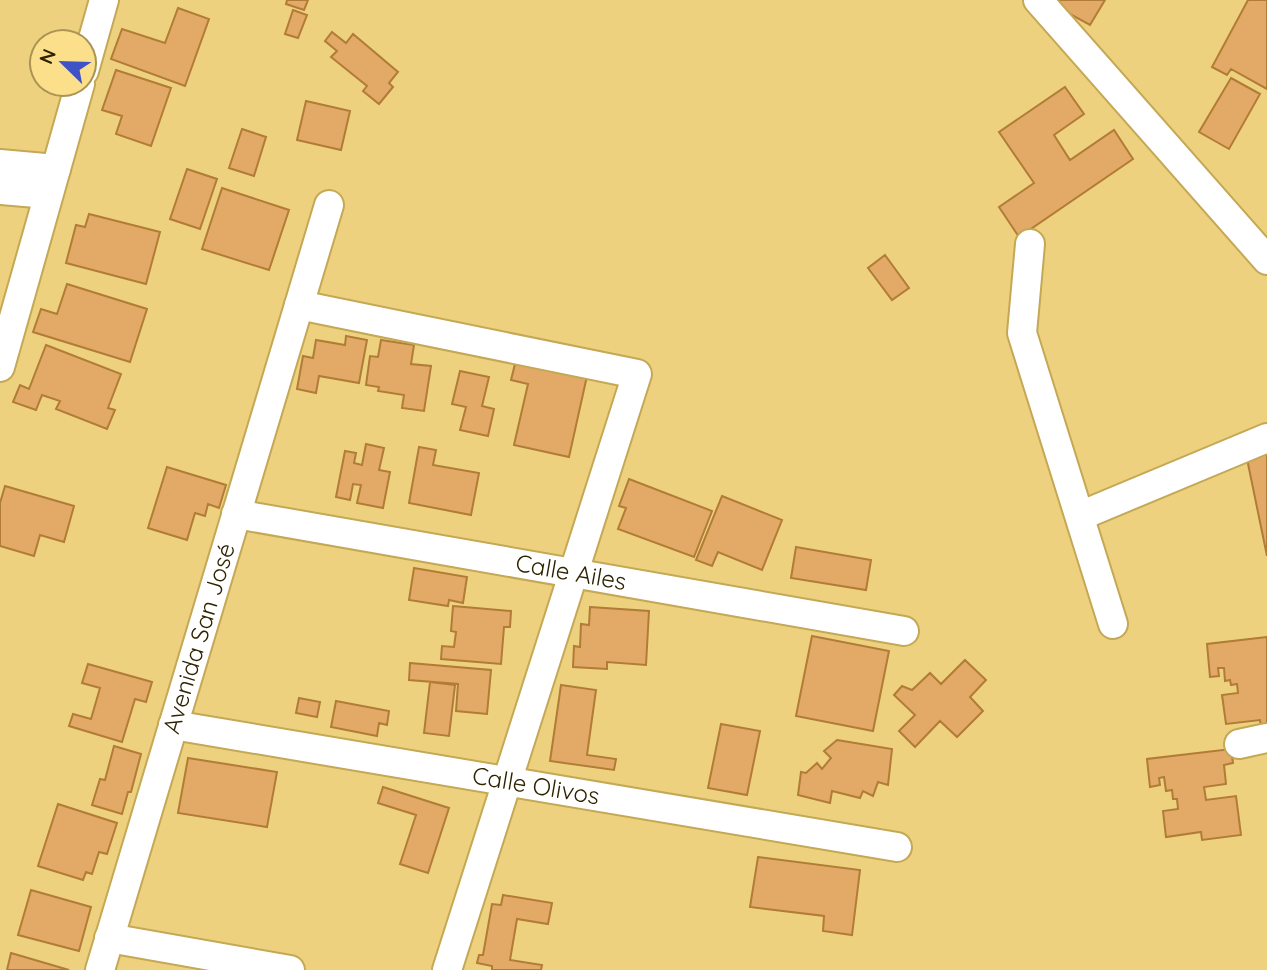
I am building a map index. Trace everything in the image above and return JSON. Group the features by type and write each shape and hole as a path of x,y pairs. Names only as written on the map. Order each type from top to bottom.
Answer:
{"street":[{"path":"96,28 104,0"},
{"path":"1038,0 1267,260"},
{"path":"0,367 76,98"},
{"path":"0,164 52,182"},
{"path":"0,190 52,182"},
{"name":"Avenida San José","path":"100,970 329,205"},
{"path":"1030,244 1023,333 1113,624"},
{"path":"299,305 637,374 447,970"},
{"path":"1080,516 1267,438"},
{"name":"Calle Ailes","path":"236,514 904,631"},
{"name":"Calle Olivos","path":"173,724 897,846"},
{"path":"1239,744 1267,738"},
{"path":"109,938 290,970"}],"building":[{"path":"287,0 308,0 304,10 286,4"},
{"path":"1059,0 1105,0 1090,25 1057,7"},
{"path":"1248,0 1267,0 1267,89 1231,69 1227,75 1212,67"},
{"path":"178,8 209,19 185,86 111,59 122,29 165,43"},
{"path":"293,10 307,15 298,38 285,34"},
{"path":"332,32 346,43 353,34 398,72 389,83 393,87 379,104 363,91 367,86 331,57 337,51 325,41"},
{"path":"116,70 171,88 151,146 116,134 122,116 102,110"},
{"path":"1231,78 1260,94 1229,149 1199,132"},
{"path":"1065,87 1084,114 1054,135 1070,160 1114,130 1133,159 1019,237 999,207 1034,183 999,132"},
{"path":"306,101 350,111 341,150 297,140"},
{"path":"242,129 266,137 254,176 229,168"},
{"path":"187,169 217,179 200,229 170,219"},
{"path":"222,188 289,210 269,270 202,249"},
{"path":"89,214 160,232 146,284 66,263 76,225 85,227"},
{"path":"885,255 909,288 892,300 868,268"},
{"path":"67,284 147,309 130,362 33,332 41,309 57,314"},
{"path":"346,336 367,340 359,383 319,376 316,393 297,389 303,356 313,358 316,340 345,345"},
{"path":"381,340 414,345 411,364 431,366 424,411 402,408 404,395 378,391 379,387 366,385 370,356 378,357"},
{"path":"46,345 121,374 108,408 115,410 107,429 56,409 60,401 42,395 36,410 13,402 20,385 29,389"},
{"path":"516,360 587,376 569,457 514,445 528,384 511,380"},
{"path":"460,371 489,377 482,406 494,409 488,436 460,430 466,407 452,404"},
{"path":"366,444 384,448 379,470 390,472 383,508 357,503 361,485 353,484 350,500 336,497 345,451 356,453 354,463 362,465"},
{"path":"419,447 436,450 433,465 479,473 471,515 409,503"},
{"path":"1267,449 1267,556 1246,454"},
{"path":"167,467 226,485 219,508 208,504 205,516 195,513 187,540 148,528"},
{"path":"629,479 712,511 694,557 618,529 626,508 619,506"},
{"path":"5,486 74,506 64,542 40,535 34,556 0,546 0,503"},
{"path":"722,496 782,520 762,570 718,552 712,566 696,560"},
{"path":"796,547 871,560 866,590 791,578"},
{"path":"414,568 467,577 463,603 449,600 448,606 409,600"},
{"path":"453,606 511,611 510,627 504,627 501,664 441,659 442,646 454,647 456,632 451,631"},
{"path":"590,607 649,611 646,665 607,662 607,669 573,667 574,646 580,647 581,624 589,625"},
{"path":"812,636 889,651 873,731 796,716"},
{"path":"1267,637 1267,726 1261,727 1260,720 1226,724 1222,695 1238,693 1237,684 1231,685 1230,680 1225,681 1224,668 1218,668 1219,676 1210,677 1207,644"},
{"path":"965,660 986,680 970,697 983,711 957,737 940,721 915,747 899,731 915,715 894,695 902,686 912,690 930,673 941,684"},
{"path":"410,663 491,670 487,714 456,711 458,684 409,680"},
{"path":"88,664 152,682 146,702 135,699 122,742 69,726 73,714 91,719 100,688 82,683"},
{"path":"430,682 455,685 449,736 424,733"},
{"path":"561,685 596,690 587,755 616,759 614,770 550,761"},
{"path":"299,698 320,702 317,717 296,713"},
{"path":"336,701 389,711 387,725 379,723 377,736 331,727"},
{"path":"721,724 760,731 747,795 708,788"},
{"path":"837,740 892,749 888,785 878,782 873,796 863,791 860,798 832,791 830,803 798,795 801,772 806,773 817,763 822,769 831,758 824,751"},
{"path":"114,746 141,754 122,814 92,805 100,779 105,780"},
{"path":"1231,749 1233,763 1224,765 1226,784 1204,787 1206,800 1236,796 1241,835 1202,840 1201,832 1166,837 1163,811 1178,809 1177,799 1173,799 1172,790 1166,791 1164,777 1159,778 1160,785 1150,787 1147,759"},
{"path":"188,758 277,772 267,827 178,813"},
{"path":"383,787 449,808 428,873 400,864 416,815 378,803"},
{"path":"58,804 117,823 107,854 99,852 92,874 86,872 83,880 38,866"},
{"path":"758,857 860,870 852,935 823,931 824,916 750,907"},
{"path":"31,890 91,907 79,951 18,935"},
{"path":"503,895 552,903 548,924 517,919 510,960 542,965 541,970 492,970 492,966 477,963 479,955 483,955 492,904 501,905"},
{"path":"11,953 69,970 7,970"}]}
